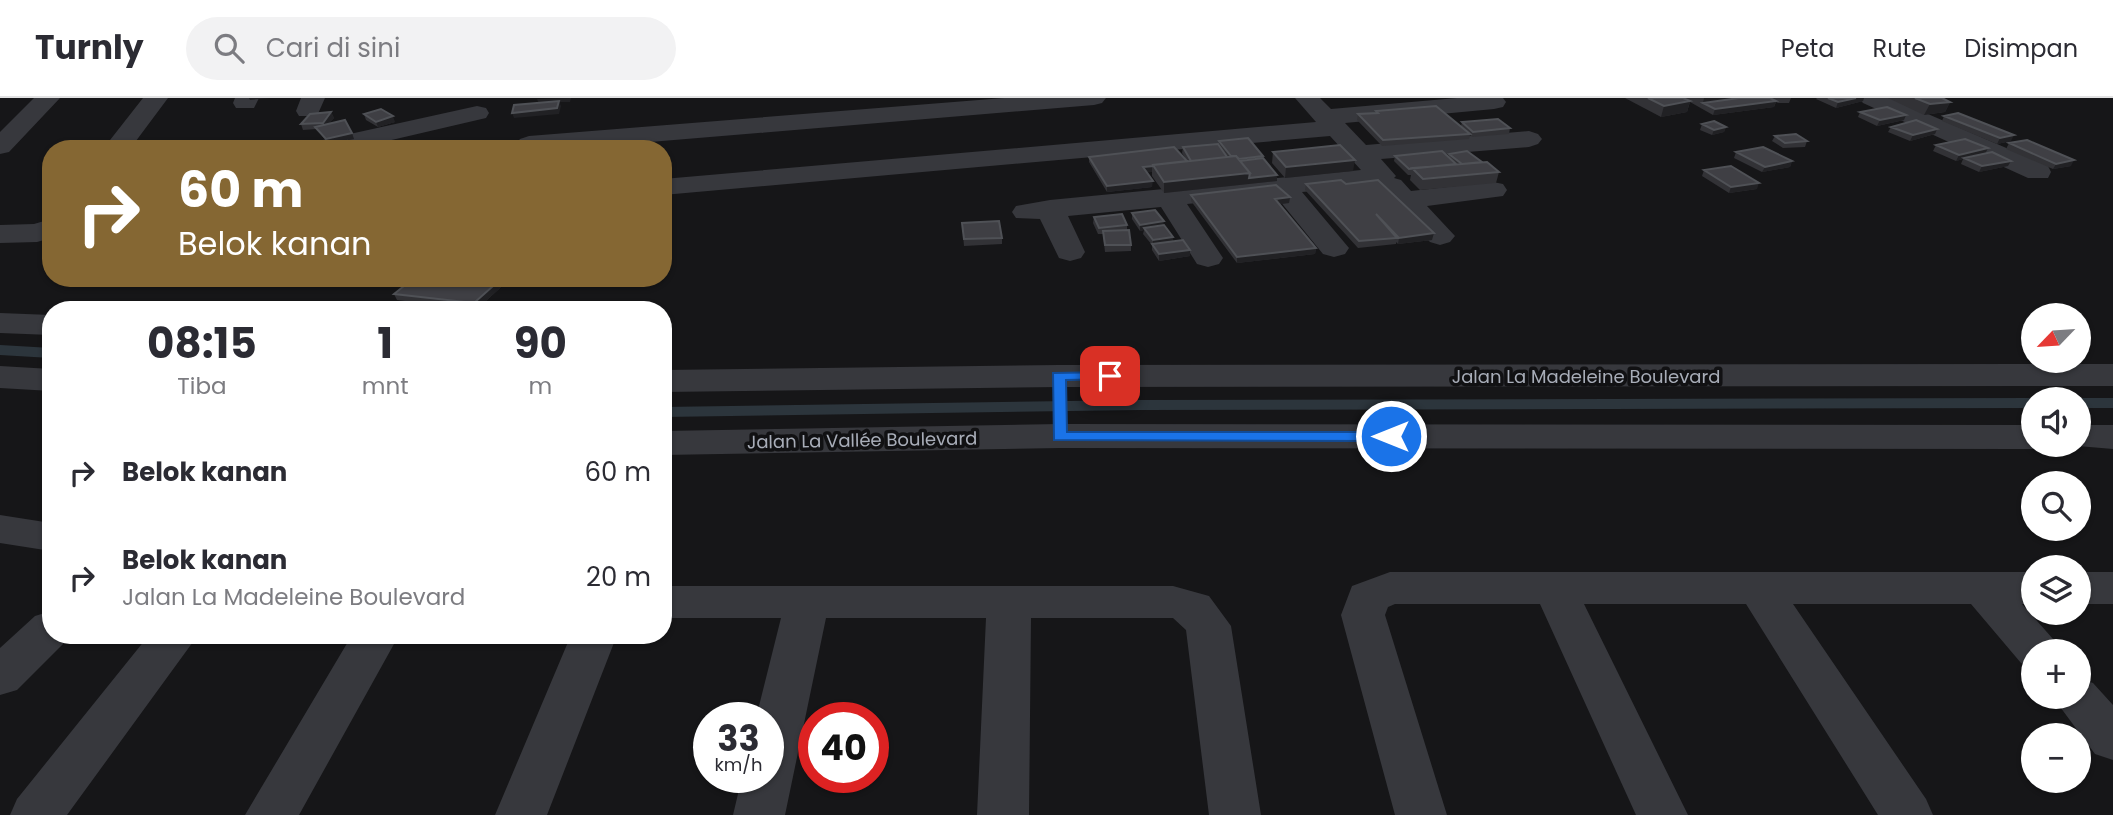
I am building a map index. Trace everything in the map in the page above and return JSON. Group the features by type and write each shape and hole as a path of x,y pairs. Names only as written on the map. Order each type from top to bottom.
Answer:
{"street":[{"path":"0,146 48,98"},
{"path":"123,140 156,98"},
{"path":"397,140 503,128 1015,105 1094,98"},
{"path":"1871,98 2038,172"},
{"path":"1047,191 1323,115 1494,102"},
{"path":"1015,105 1070,252"},
{"path":"1323,115 1440,236"},
{"path":"1360,153 1530,139"},
{"path":"672,187 1047,191 1169,198 1382,176"},
{"path":"1283,187 1334,248"},
{"path":"1405,200 1493,190"},
{"path":"1169,198 1208,258"},
{"path":"0,234 42,232"},
{"path":"0,323 42,325"},
{"name":"Jalan La Madeleine Boulevard","path":"1059,376 2113,375"},
{"path":"672,381 1059,376 1060,436 2021,437"},
{"path":"0,377 42,379"},
{"name":"Jalan La Vallée Boulevard","path":"672,443 1060,436"},
{"path":"2091,437 2113,437"},
{"path":"0,530 42,536"},
{"path":"1421,815 1363,615 1368,597 1390,588 2021,588"},
{"path":"1759,588 1907,815"},
{"path":"1983,588 2027,639"},
{"path":"2091,588 2113,588"},
{"path":"1555,589 1662,815"},
{"path":"672,602 1173,602 1193,607 1208,626 1235,815"},
{"path":"784,705 807,602"},
{"path":"1003,815 1009,602"},
{"path":"0,677 42,637"},
{"path":"36,815 168,644"},
{"path":"271,815 371,644"},
{"path":"521,815 590,644"},
{"path":"2087,709 2113,740"},
{"path":"759,815 764,793"}],"building":[{"path":"1648,98 1683,98 1690,101 1664,106"},
{"path":"1739,98 1770,98 1776,101 1715,109 1703,103"},
{"path":"1828,98 1856,98 1838,102"},
{"path":"1915,98 1942,98 1950,102 1930,104"},
{"path":"559,101 557,108 512,113 514,105"},
{"path":"1436,106 1470,134 1383,140 1358,114 1378,113 1376,111"},
{"path":"1887,107 1906,115 1880,120 1860,112"},
{"path":"381,109 393,116 376,122 364,114"},
{"path":"331,112 323,123 301,124 310,114"},
{"path":"1958,113 2014,135 2000,138 1944,116"},
{"path":"1498,119 1510,128 1473,132 1462,122"},
{"path":"345,120 352,133 326,139 315,127"},
{"path":"1916,120 1937,129 1913,135 1891,127"},
{"path":"1714,121 1726,127 1714,130 1702,124"},
{"path":"1796,134 1807,141 1785,143 1775,136"},
{"path":"1248,138 1263,156 1239,159 1231,156 1219,141"},
{"path":"1965,139 1988,148 1959,155 1936,145"},
{"path":"2027,140 2074,160 2056,164 2009,143"},
{"path":"1218,144 1227,157 1191,161 1183,147"},
{"path":"1340,145 1355,160 1286,167 1273,152"},
{"path":"1174,147 1187,161 1143,167 1153,181 1107,186 1089,157"},
{"path":"1763,147 1792,161 1765,167 1736,152"},
{"path":"1442,151 1456,164 1409,169 1395,156"},
{"path":"1467,151 1482,162 1462,164 1449,154"},
{"path":"1992,152 2011,161 1982,166 1964,158"},
{"path":"1236,156 1250,173 1164,182 1153,165"},
{"path":"1263,158 1277,175 1249,178 1250,173 1240,161"},
{"path":"1487,162 1499,172 1423,179 1412,168"},
{"path":"1731,166 1759,183 1731,187 1704,170"},
{"path":"1341,180 1346,184 1378,180 1434,233 1399,238 1376,214 1397,238 1359,241 1306,184"},
{"path":"1276,185 1290,197 1275,199 1316,248 1237,257 1191,195"},
{"path":"1155,210 1164,221 1140,225 1132,213"},
{"path":"1122,214 1127,225 1099,228 1094,217"},
{"path":"999,221 1002,238 964,239 962,223"},
{"path":"1164,225 1173,237 1153,240 1144,228"},
{"path":"1129,230 1131,245 1105,245 1103,231"},
{"path":"1183,240 1190,250 1159,254 1152,244"},
{"path":"403,287 492,287 476,301 394,294"}],"waterway":[{"path":"0,350 42,352"},
{"path":"672,412 1141,405 2021,403"},
{"path":"2091,403 2113,403"}],"route":[{"path":"1110,376 1059,376 1060,436 1391,436"}]}
